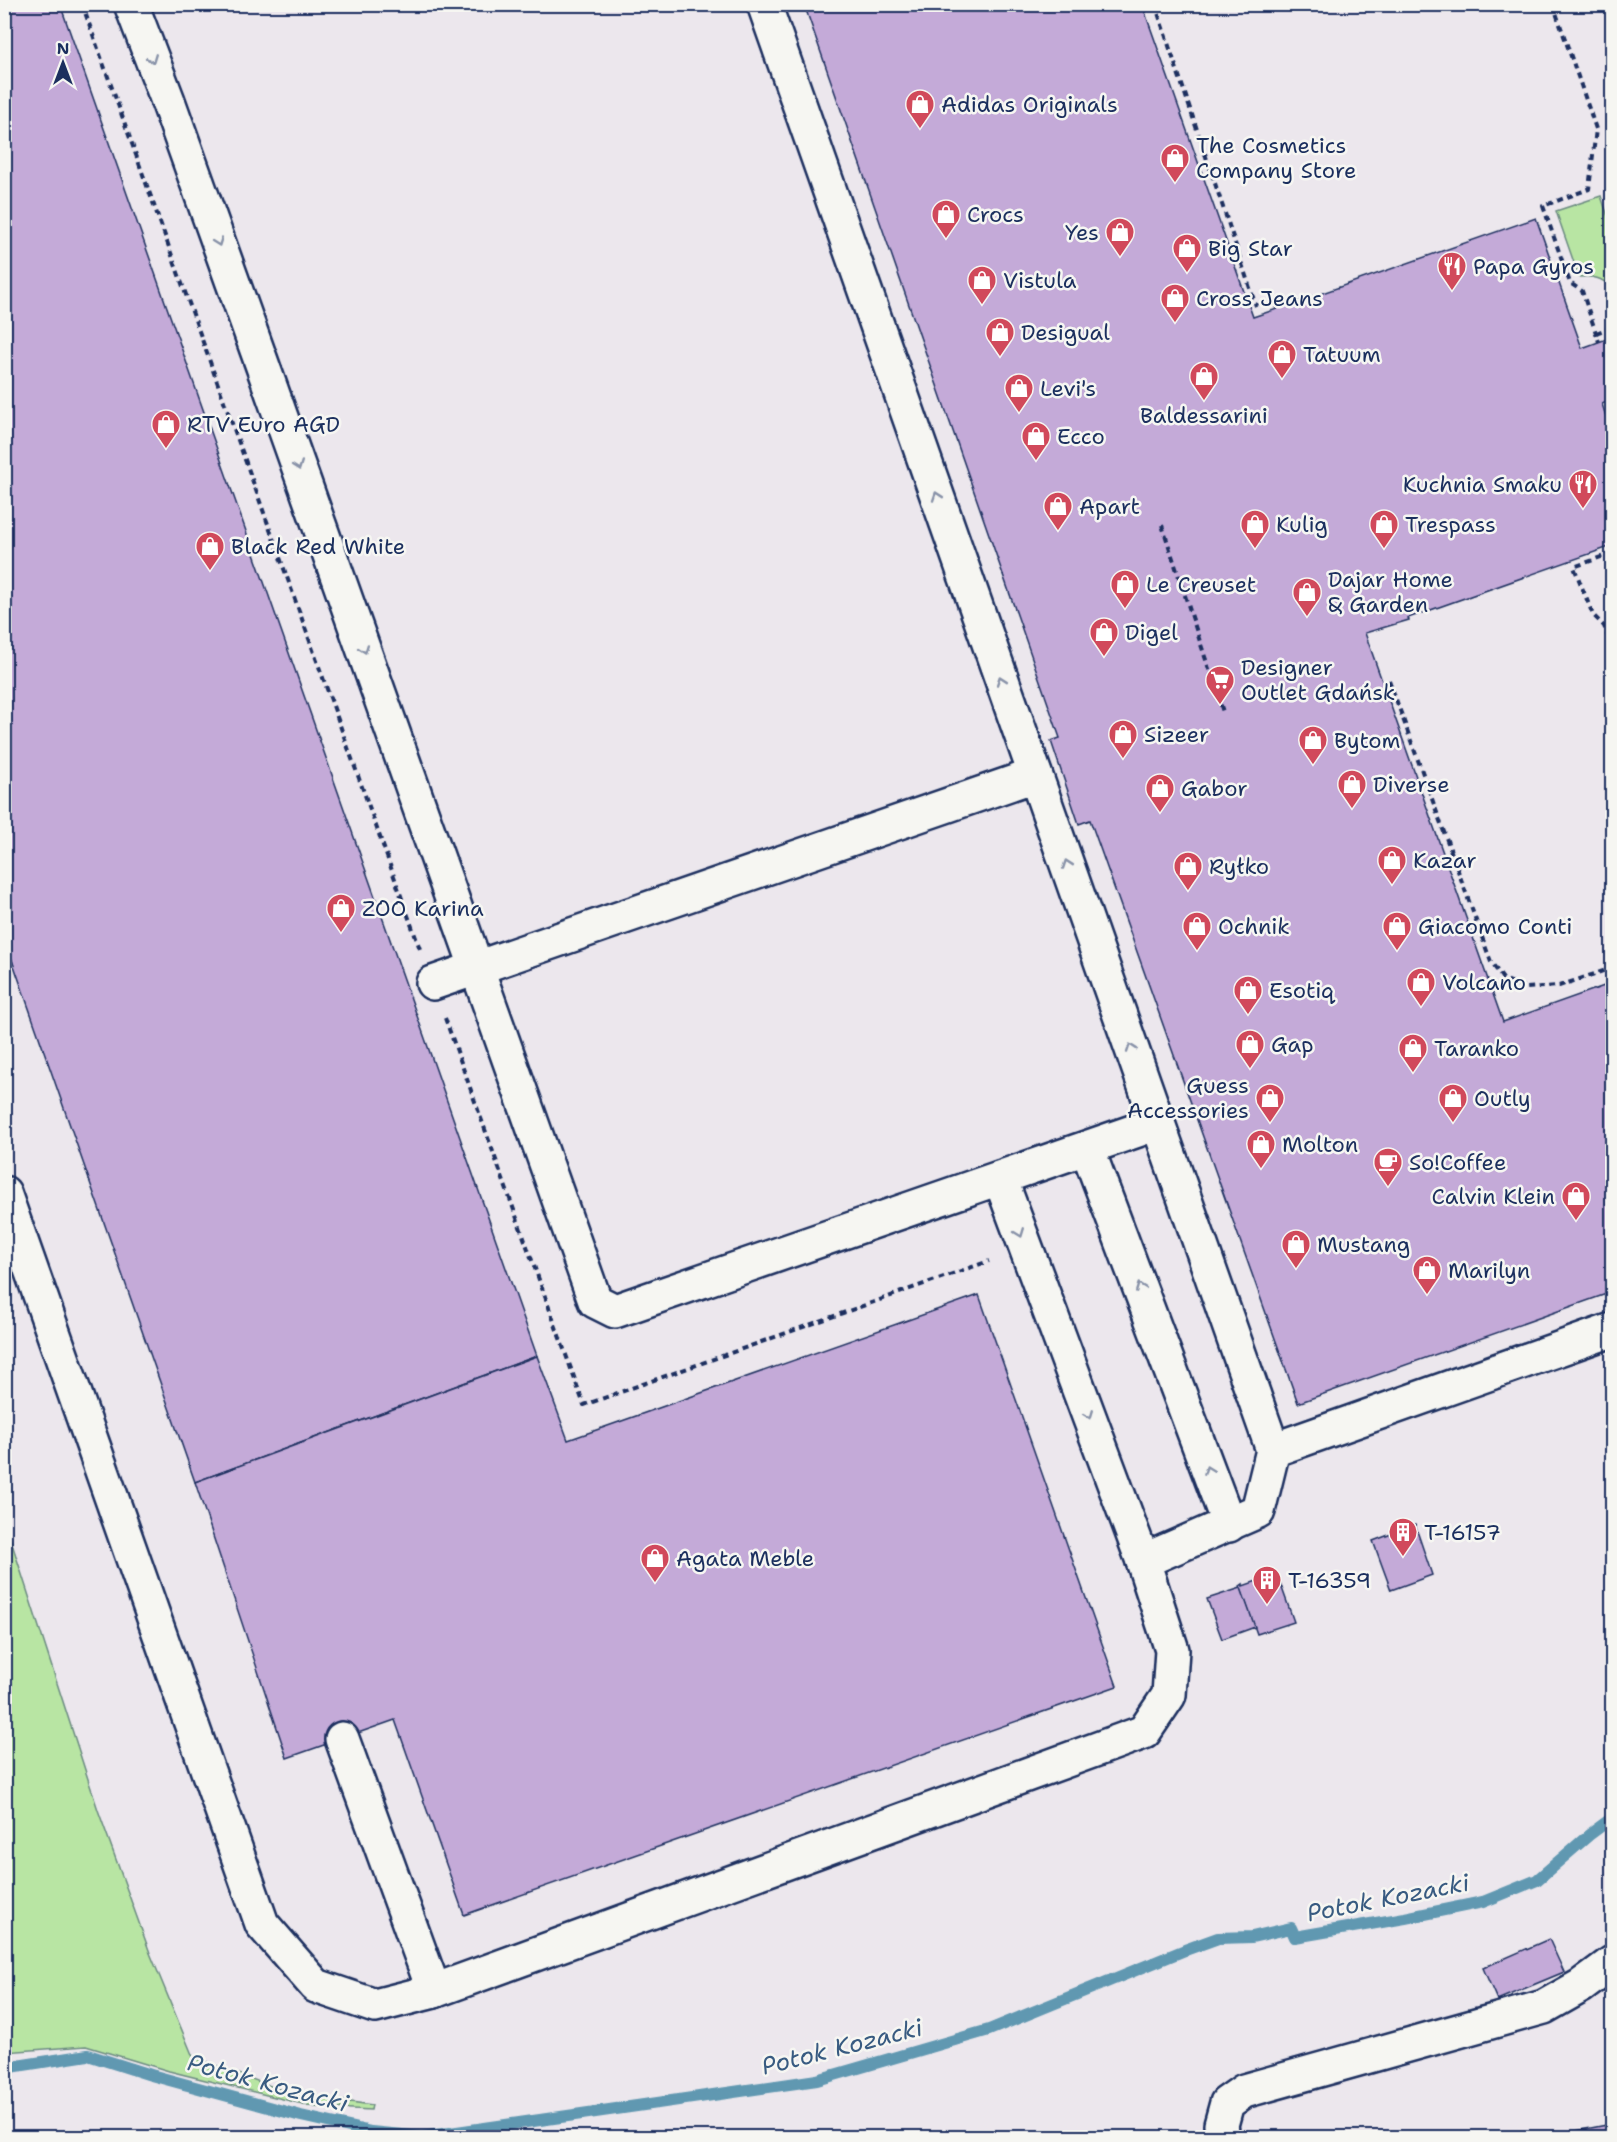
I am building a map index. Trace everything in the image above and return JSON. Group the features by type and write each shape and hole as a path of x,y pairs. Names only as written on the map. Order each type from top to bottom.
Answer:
{"street":[{"path":"131,4 172,111 595,1301 615,1311 1158,1123"},
{"path":"764,4 1273,1450 1258,1511 1143,1561"},
{"path":"432,983 1035,775"},
{"path":"1088,1148 1229,1525"},
{"path":"4,1193 262,1924 316,1986 375,2006 434,1991 1144,1732 1169,1695 1172,1650 1143,1561 1000,1178"},
{"path":"1273,1450 1612,1330"},
{"path":"342,1739 434,1991"},
{"path":"1223,2138 1221,2125 1227,2103 1244,2091 1544,2007 1581,1986 1612,1963"}],"path":[{"path":"1155,4 1257,306"},
{"path":"1553,4 1596,129 1589,189 1543,206 1570,283 1582,291 1599,342"},
{"path":"1596,333 1612,327"},
{"path":"1162,525 1223,712"},
{"path":"1612,553 1574,567 1593,615 1604,626 1612,648"},
{"path":"1389,680 1491,962 1503,979 1527,988 1559,986 1612,968"}],"green space":[{"path":"1601,196 1612,228 1612,287 1597,278 1579,277 1556,211"},
{"path":"5,1522 98,1810 150,1953 193,2057 292,2094 372,2105 371,2110 315,2107 169,2071 86,2046 5,2052"}],"building":[{"path":"4,4 60,4 537,1356 195,1482 4,937"},
{"name":"Designer Outlet Gdańsk","path":"804,4 1142,4 1253,317 1536,218 1582,348 1612,337 1612,400 1602,404 1612,435 1612,546 1408,618 1409,620 1365,633 1503,1022 1607,985 1612,1001 1612,1292 1298,1403 1090,820 1079,824 1051,741 1060,738"},
{"name":"Agata Meble","path":"979,1295 1117,1686 464,1915 395,1720 287,1758 195,1482 537,1356 568,1440"},
{"name":"T-16157","path":"1415,1525 1432,1575 1391,1590 1373,1541"},
{"name":"T-16359","path":"1277,1574 1294,1622 1257,1634 1240,1586"},
{"path":"1241,1588 1255,1627 1222,1639 1207,1599"},
{"path":"1549,1939 1564,1972 1497,2000 1483,1968"},
{"path":"1612,2124 1612,2138 1539,2138"}],"waterway":[{"name":"Potok Kozacki","path":"4,2068 88,2055 151,2075 301,2116 371,2132 422,2137 817,2080 989,2030 1218,1938 1252,1937 1291,1928 1295,1937 1483,1902 1537,1880 1612,1818"}],"place":[{"name":"Adidas Originals","path":"920,130"},
{"name":"The Cosmetics Company Store","path":"1175,184"},
{"name":"Crocs","path":"946,240"},
{"name":"Yes","path":"1120,258"},
{"name":"Big Star","path":"1187,274"},
{"name":"Papa Gyros","path":"1452,292"},
{"name":"Vistula","path":"982,306"},
{"name":"Cross Jeans","path":"1175,324"},
{"name":"Desigual","path":"1000,358"},
{"name":"Tatuum","path":"1282,380"},
{"name":"Baldessarini","path":"1204,402"},
{"name":"Levi's","path":"1019,414"},
{"name":"RTV Euro AGD","path":"166,450"},
{"name":"Ecco","path":"1036,462"},
{"name":"Kuchnia Smaku","path":"1583,510"},
{"name":"Apart","path":"1058,532"},
{"name":"Kulig","path":"1255,550"},
{"name":"Trespass","path":"1384,550"},
{"name":"Black Red White","path":"210,572"},
{"name":"Le Creuset","path":"1125,610"},
{"name":"Dajar Home & Garden","path":"1307,618"},
{"name":"Digel","path":"1104,658"},
{"name":"Designer Outlet Gdańsk","path":"1220,706"},
{"name":"Sizeer","path":"1123,760"},
{"name":"Bytom","path":"1313,766"},
{"name":"Diverse","path":"1352,810"},
{"name":"Gabor","path":"1160,814"},
{"name":"Kazar","path":"1392,886"},
{"name":"Ryłko","path":"1188,892"},
{"name":"ZOO Karina","path":"341,934"},
{"name":"Ochnik","path":"1197,952"},
{"name":"Giacomo Conti","path":"1397,952"},
{"name":"Volcano","path":"1421,1008"},
{"name":"Esotiq","path":"1248,1016"},
{"name":"Gap","path":"1250,1070"},
{"name":"Taranko","path":"1413,1074"},
{"name":"Guess Accessories","path":"1270,1124"},
{"name":"Outly","path":"1453,1124"},
{"name":"Molton","path":"1261,1170"},
{"name":"So!Coffee","path":"1388,1188"},
{"name":"Calvin Klein","path":"1576,1222"},
{"name":"Mustang","path":"1296,1270"},
{"name":"Marilyn","path":"1427,1296"},
{"name":"T-16157","path":"1403,1558"},
{"name":"Agata Meble","path":"655,1584"},
{"name":"T-16359","path":"1267,1606"}]}
